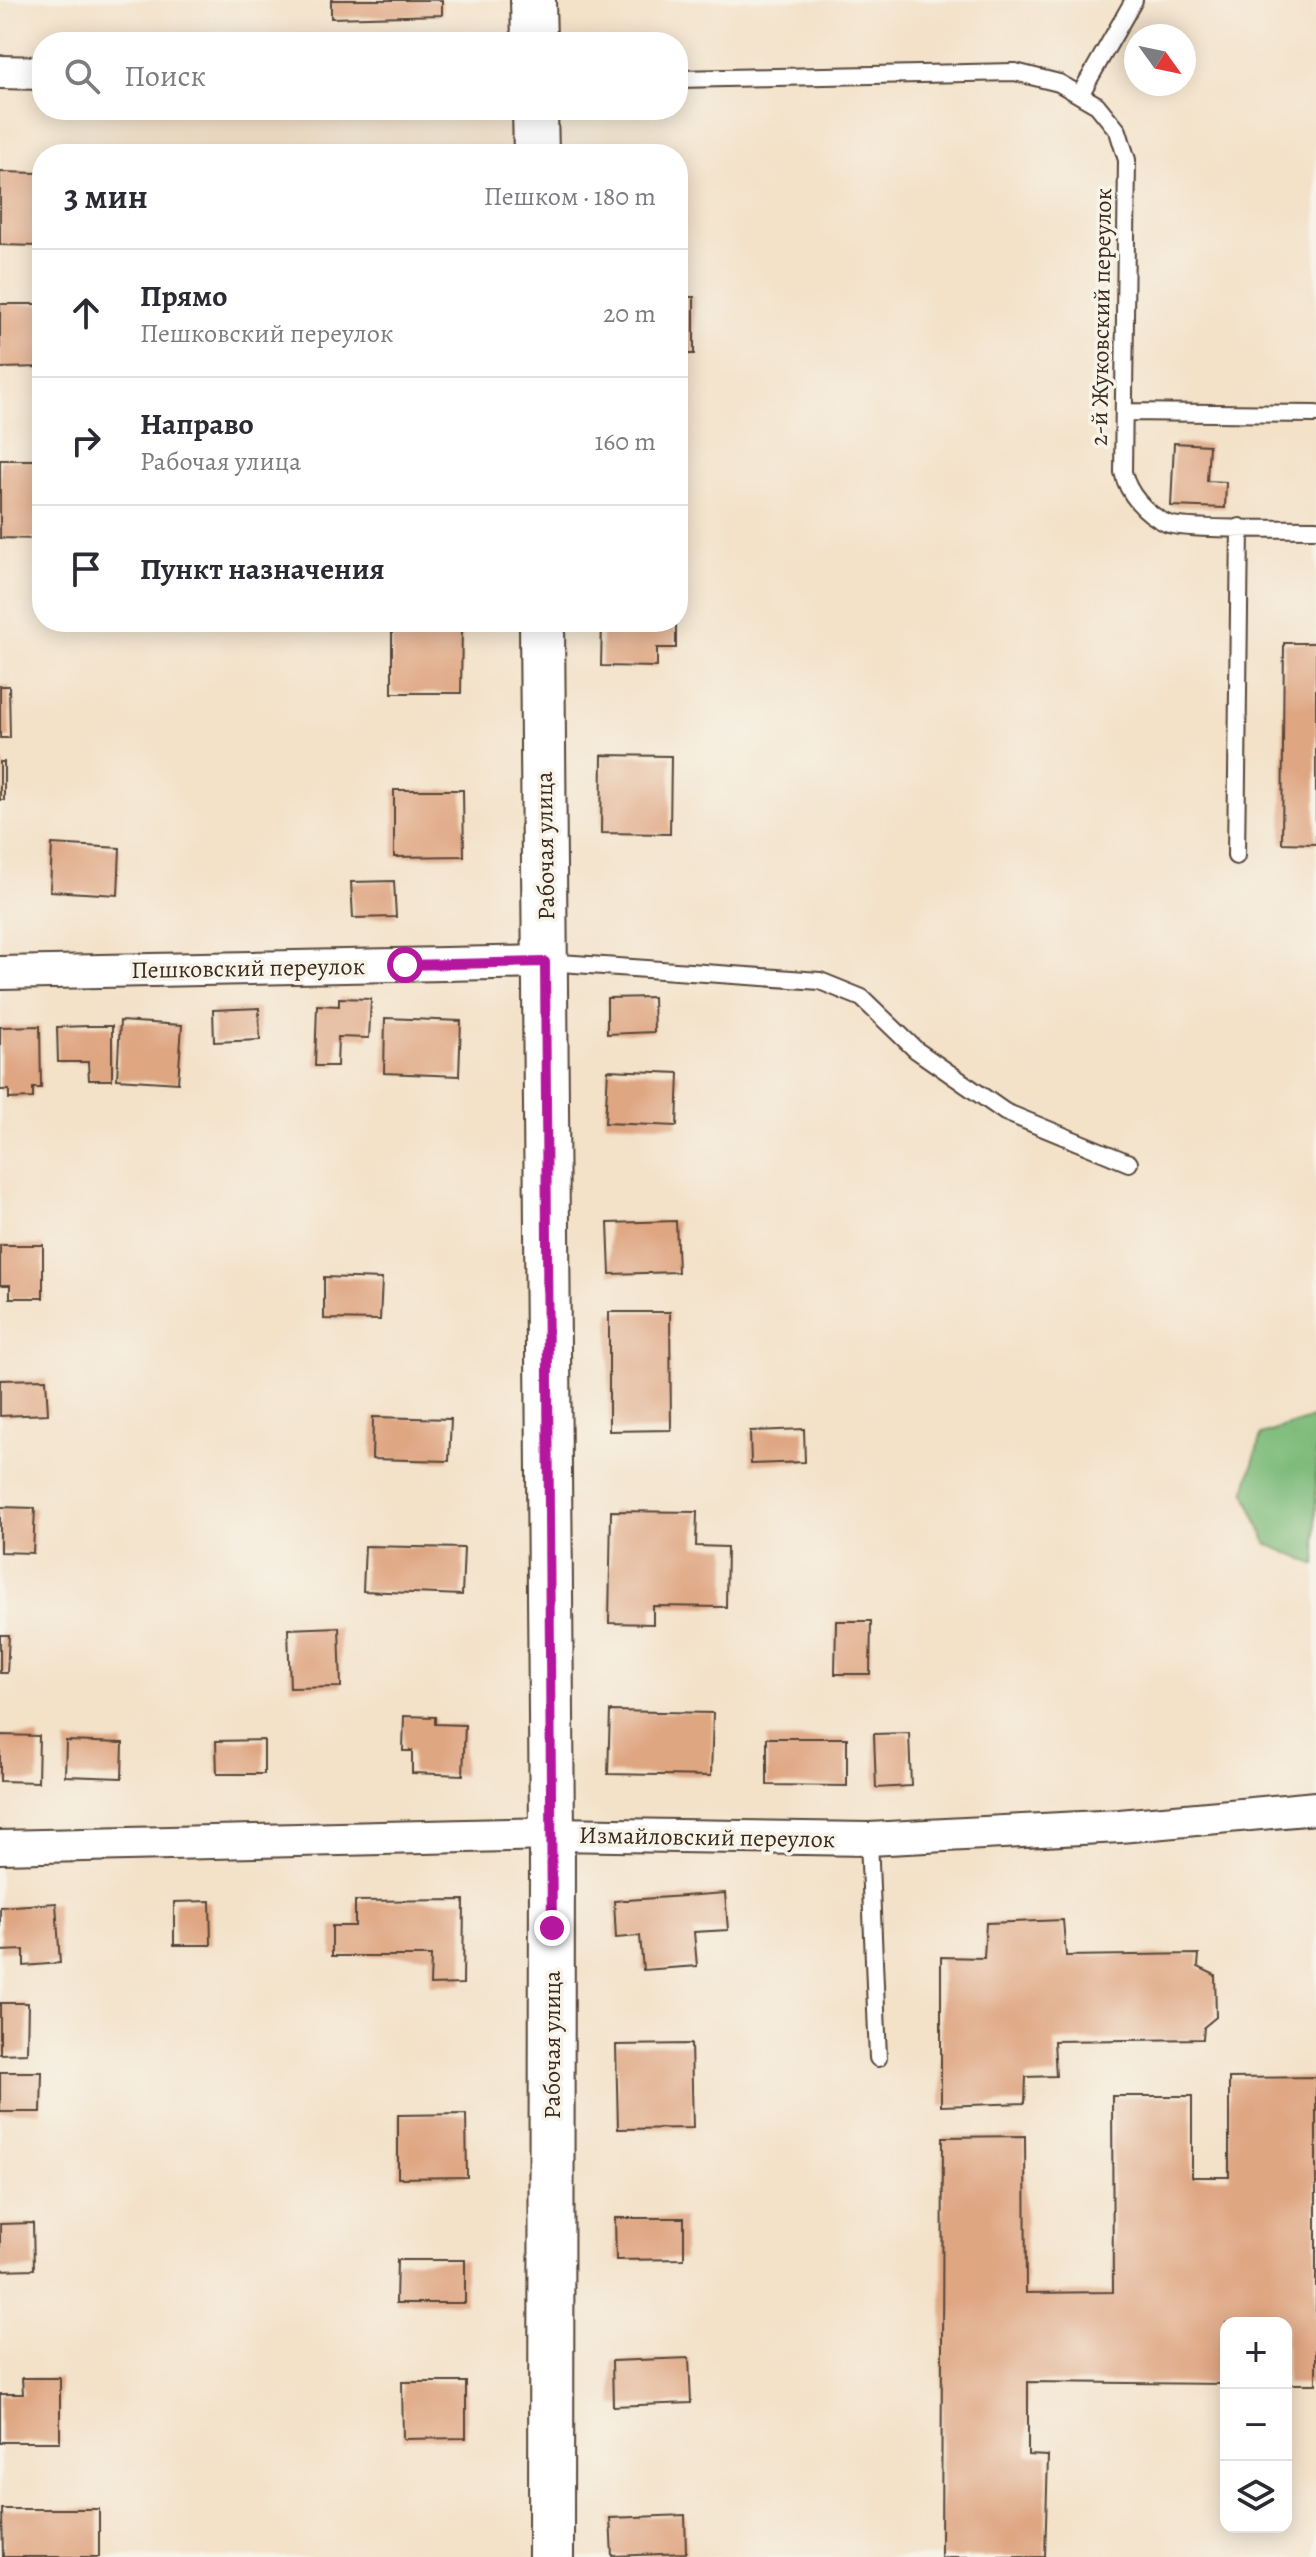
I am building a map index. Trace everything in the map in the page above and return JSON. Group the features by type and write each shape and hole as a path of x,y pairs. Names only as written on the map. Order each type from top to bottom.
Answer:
{"main road":[{"path":"533,0 534,32"},
{"path":"535,120 536,144"},
{"name":"Рабочая улица","path":"542,632 552,1834 551,2557"}],"street":[{"path":"0,72 32,73"},
{"name":"Пешковский переулок","path":"0,973 545,962"},
{"name":"Измайловский переулок","path":"0,1847 552,1834 869,1839 1120,1826 1316,1808"}],"lane":[{"path":"1081,93 1134,0"},
{"name":"2-й Жуковский переулок","path":"688,79 1015,72 1081,93 1118,131 1127,160 1123,472 1127,487 1135,500 1166,524 1240,527"},
{"path":"1124,412 1316,414"},
{"path":"1236,856 1240,527 1316,529"},
{"path":"545,962 820,981 862,998 916,1050 1005,1112 1129,1163"},
{"path":"869,1839 878,2058"}],"green space":[{"path":"1316,1417 1316,1565 1267,1544 1245,1492 1261,1435"}],"building":[{"path":"331,0 442,0 442,15 331,18"},
{"path":"0,172 32,173 32,246 0,245"},
{"path":"688,297 694,297 694,354 688,354"},
{"path":"0,304 32,304 32,367 0,368"},
{"path":"1174,443 1209,445 1207,481 1226,482 1225,508 1171,506"},
{"path":"0,460 32,460 32,539 0,538"},
{"path":"392,632 462,632 461,693 392,693"},
{"path":"602,632 676,632 676,648 657,648 657,667 601,666"},
{"path":"1284,643 1316,643 1316,844 1282,843"},
{"path":"0,686 9,686 10,738 0,738"},
{"path":"602,755 671,756 670,834 601,833"},
{"path":"0,762 4,762 4,800 0,800"},
{"path":"394,790 463,790 464,856 394,857"},
{"path":"52,844 120,848 118,895 50,891"},
{"path":"394,881 396,917 353,918 351,882"},
{"path":"653,997 654,1032 607,1034 607,998"},
{"path":"339,998 371,999 369,1038 338,1037 337,1066 315,1066 317,1005 339,1006"},
{"path":"259,1008 260,1040 214,1042 213,1010"},
{"path":"385,1018 461,1021 459,1076 384,1073"},
{"path":"120,1021 182,1025 178,1083 117,1079"},
{"path":"40,1026 41,1088 33,1088 33,1098 9,1099 9,1090 0,1090 0,1027"},
{"path":"112,1026 112,1080 89,1080 88,1062 58,1062 57,1027"},
{"path":"608,1070 679,1073 677,1126 605,1123"},
{"path":"676,1221 678,1272 610,1274 608,1223"},
{"path":"0,1245 43,1245 43,1298 10,1298 10,1285 0,1285"},
{"path":"324,1277 382,1279 380,1320 324,1319"},
{"path":"609,1312 670,1312 671,1430 609,1431"},
{"path":"46,1379 48,1414 0,1416 0,1380"},
{"path":"373,1417 451,1419 449,1461 372,1459"},
{"path":"804,1429 805,1462 751,1464 750,1431"},
{"path":"0,1507 35,1508 33,1553 0,1552"},
{"path":"611,1511 697,1512 696,1546 727,1547 726,1607 653,1606 653,1624 609,1623"},
{"path":"365,1546 464,1548 462,1595 363,1591"},
{"path":"836,1621 871,1621 870,1674 835,1674"},
{"path":"339,1627 341,1687 290,1688 288,1629"},
{"path":"0,1635 9,1635 7,1673 0,1673"},
{"path":"610,1711 713,1713 711,1776 608,1774"},
{"path":"404,1716 435,1717 435,1724 465,1725 463,1775 412,1773 412,1751 403,1751"},
{"path":"909,1733 911,1786 876,1788 874,1734"},
{"path":"0,1735 39,1736 38,1782 0,1781"},
{"path":"767,1738 847,1738 847,1786 767,1785"},
{"path":"264,1740 264,1774 217,1774 216,1741"},
{"path":"66,1741 123,1743 122,1778 65,1776"},
{"path":"725,1893 728,1930 694,1932 697,1966 643,1970 640,1936 616,1938 614,1901"},
{"path":"464,1900 463,1984 430,1985 431,1956 332,1956 332,1926 355,1926 355,1901"},
{"path":"210,1901 211,1945 174,1945 174,1902"},
{"path":"56,1903 60,1963 24,1966 24,1950 0,1951 0,1907"},
{"path":"1063,1920 1066,1956 1199,1954 1198,1967 1215,1975 1216,2017 1204,2027 1203,2039 1054,2041 1056,2076 1026,2077 1025,2103 941,2106 941,1957 984,1958 986,1923"},
{"path":"0,2003 28,2003 27,2053 0,2054"},
{"path":"691,2044 693,2128 618,2129 616,2045"},
{"path":"0,2072 42,2072 41,2112 0,2112"},
{"path":"1316,2077 1316,2384 1292,2384 1292,2317 1220,2317 1220,2384 1028,2382 1028,2455 1048,2456 1045,2557 941,2557 943,2137 1025,2136 1026,2293 1113,2292 1112,2096 1192,2096 1192,2177 1229,2177 1229,2078"},
{"path":"466,2114 467,2177 398,2178 398,2115"},
{"path":"615,2218 684,2218 684,2259 616,2260"},
{"path":"33,2223 34,2269 0,2270 0,2224"},
{"path":"397,2260 465,2260 465,2303 396,2303"},
{"path":"689,2358 691,2403 613,2406 612,2361"},
{"path":"22,2378 60,2378 60,2442 0,2442 0,2394 23,2394"},
{"path":"402,2382 466,2382 466,2438 403,2439"},
{"path":"2,2509 99,2509 99,2557 3,2557"},
{"path":"685,2515 686,2553 612,2556 610,2518"}],"route":[{"path":"405,965 545,962 552,1928"}]}
